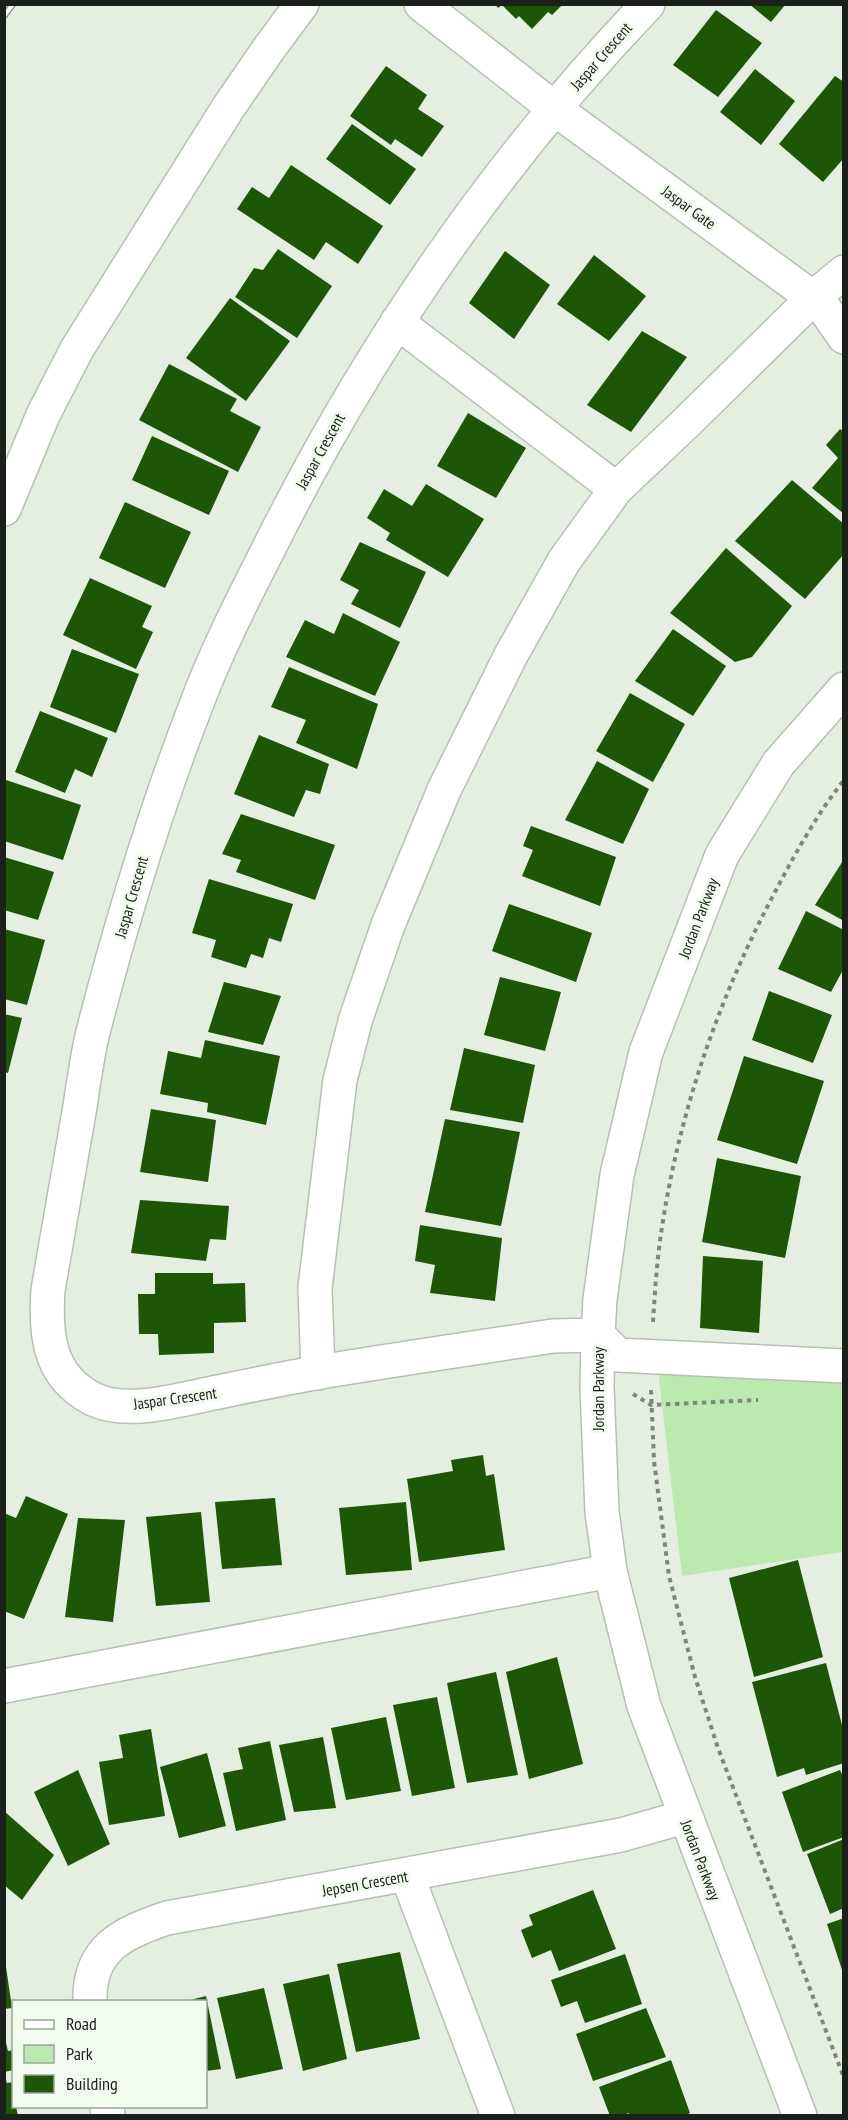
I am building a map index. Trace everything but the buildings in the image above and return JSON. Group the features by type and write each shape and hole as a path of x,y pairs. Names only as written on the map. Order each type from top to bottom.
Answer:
{"street":[{"path":"4,508 43,415 77,349 228,108 303,4"},
{"name":"Jaspar Gate","path":"421,4 555,109 826,305 843,337"},
{"name":"Jaspar Crescent","path":"598,1335 553,1336 318,1373 162,1403 133,1406 94,1399 64,1377 52,1353 47,1336 46,1319 48,1290 92,1037 146,844 196,704 244,598 297,493 345,407 397,322 478,206 555,109 648,4"},
{"path":"318,1373 315,1288 340,1080 356,1018 388,925 444,790 511,655 564,561 616,489 687,422 826,305 843,272"},
{"path":"397,322 616,489"},
{"name":"Jordan Parkway","path":"800,2115 684,1817 644,1706 610,1571 602,1512 597,1386 598,1335 601,1287 617,1175 646,1052 722,855 778,764 843,689"},
{"path":"598,1335 618,1355 843,1366"},
{"path":"4,1686 610,1571"},
{"name":"Jepsen Crescent","path":"90,2000 89,1989 96,1964 108,1947 135,1928 167,1918 621,1835 684,1817"},
{"path":"407,1875 498,2115"}],"path":[{"path":"843,780 832,794 788,867 756,926 698,1068 683,1122 661,1229 650,1356 654,1461 669,1576 695,1677 718,1748 843,2078"},
{"path":"630,1392 651,1405 763,1399"}],"green space":[{"path":"658,1370 843,1383 843,1552 682,1576"}],"railway":[{"path":"4,16 13,4"}]}
